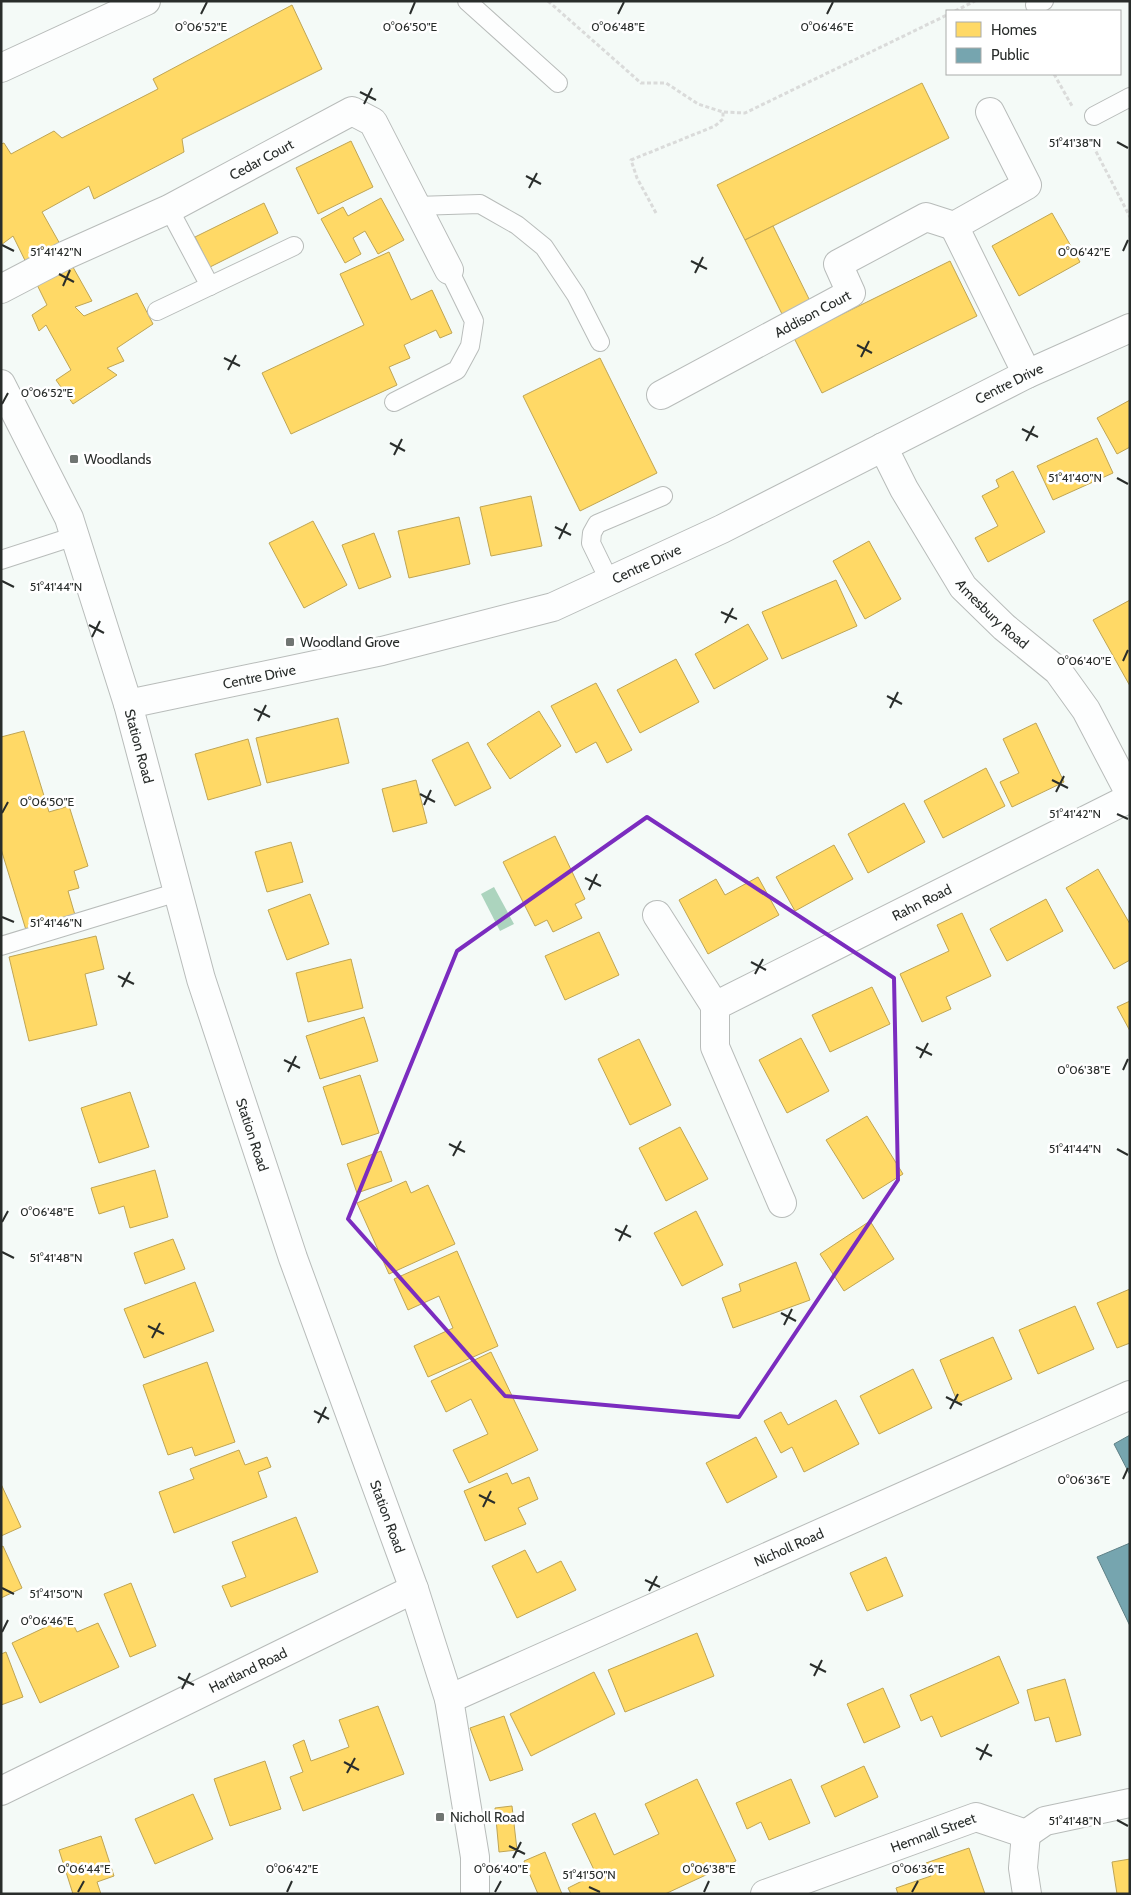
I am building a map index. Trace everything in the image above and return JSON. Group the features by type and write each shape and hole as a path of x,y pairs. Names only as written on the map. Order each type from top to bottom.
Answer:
{"street":[{"path":"1,68 146,1"},
{"name":"Cedar Court","path":"1,289 66,255 169,209 352,111 373,122 449,270"},
{"path":"990,112 1027,185 954,226 1027,374"},
{"name":"Addison Court","path":"660,395 851,293 838,264 926,217 954,226"},
{"name":"Centre Drive","path":"128,704 382,652 553,607 722,529 1027,374 1130,328"},
{"name":"Station Road","path":"1,384 69,518 128,704 201,979 292,1258 414,1589 449,1699 475,1857 475,1894"},
{"name":"Amesbury Road","path":"883,447 904,489 963,587 1004,626 1058,671 1086,710 1130,796"},
{"name":"Rahn Road","path":"715,1006 1130,796"},
{"path":"657,915 715,1006 715,1047 782,1203"},
{"name":"Nicholl Road","path":"449,1699 1130,1395"},
{"name":"Hartland Road","path":"1,1791 414,1589"},
{"path":"1027,1894 1023,1868 1026,1834 1045,1821 1130,1803"},
{"name":"Hemnall Street","path":"765,1894 976,1817 1026,1834"}],"lane":[{"path":"467,1 558,83"},
{"path":"1094,116 1130,97"},
{"path":"416,206 480,204 518,225 544,247 576,295 600,342"},
{"path":"169,209 210,286"},
{"path":"157,312 294,246"},
{"path":"394,402 457,370 470,346 474,321 449,270"},
{"path":"609,580 591,543 592,533 597,524 663,496"},
{"path":"1,560 75,536"},
{"path":"1,946 178,892"}],"path":[{"path":"548,1 641,83 666,82 698,104 723,112 744,112 946,15"},
{"path":"957,10 975,1"},
{"path":"1055,75 1076,114"},
{"path":"656,213 637,178 631,160 715,126 723,119 723,112"},
{"path":"1089,140 1130,217"}],"highlighted area":[{"path":"647,817 894,978 898,1180 739,1417 505,1396 348,1219 457,951"}],"shaded area":[{"path":"494,887 514,924 500,931 481,894"}],"building: Homes":[{"path":"292,5 322,69 182,139 184,152 94,199 89,186 42,212 92,301 75,307 84,316 137,293 153,324 117,348 124,361 107,368 117,375 73,404 56,380 71,370 46,325 39,331 32,315 47,305 13,236 1,245 1,144 4,143 11,154 54,131 62,138 158,89 153,79"},
{"path":"922,83 949,138 745,240 717,185"},
{"path":"351,141 373,187 318,214 296,168"},
{"path":"381,198 404,240 378,254 365,231 353,238 361,254 345,263 321,219 343,207 348,216"},
{"path":"264,203 278,233 210,267 195,237"},
{"path":"1052,213 1080,262 1019,296 992,246"},
{"path":"773,226 811,303 794,338 745,240"},
{"path":"389,252 411,300 432,290 452,333 440,338 436,330 404,345 410,358 389,367 397,385 291,434 262,373 364,325 340,274"},
{"path":"950,261 977,316 822,393 794,338"},
{"path":"600,358 657,473 580,511 523,396"},
{"path":"1130,400 1130,447 1117,454 1097,418"},
{"path":"1097,438 1113,473 1053,500 1037,466"},
{"path":"1013,471 1045,532 988,562 975,538 998,526 982,496 999,487 996,480"},
{"path":"531,496 542,546 491,556 480,507"},
{"path":"459,517 470,564 409,578 398,531"},
{"path":"313,521 347,585 304,608 269,543"},
{"path":"374,533 391,577 359,589 342,545"},
{"path":"869,541 901,599 865,619 833,561"},
{"path":"836,580 857,626 782,659 762,612"},
{"path":"1130,600 1130,686 1093,620"},
{"path":"748,624 768,659 714,689 695,654"},
{"path":"676,659 699,702 640,733 617,690"},
{"path":"596,683 632,750 607,763 596,742 576,753 551,706"},
{"path":"539,711 561,746 510,779 487,744"},
{"path":"338,718 349,763 267,783 256,738"},
{"path":"1036,723 1064,782 1012,807 1000,782 1019,773 1003,739"},
{"path":"24,731 49,812 69,806 88,866 74,871 79,888 68,891 75,915 26,930 1,849 1,737"},
{"path":"248,739 261,785 208,800 195,754"},
{"path":"468,742 491,788 455,806 432,760"},
{"path":"986,768 1005,806 943,838 924,801"},
{"path":"416,780 427,823 393,832 382,789"},
{"path":"904,803 925,842 868,873 848,834"},
{"path":"555,836 585,899 575,904 582,918 553,932 547,920 535,926 503,862"},
{"path":"291,842 303,882 267,892 255,852"},
{"path":"834,845 853,879 795,911 776,877"},
{"path":"1098,869 1130,924 1130,960 1114,969 1066,888"},
{"path":"758,877 779,915 708,954 679,900 716,879 725,895"},
{"path":"310,894 329,944 287,960 268,910"},
{"path":"1046,899 1063,931 1007,961 990,929"},
{"path":"962,913 991,976 946,997 951,1009 922,1022 900,974 949,951 937,925"},
{"path":"599,932 619,975 565,1000 545,956"},
{"path":"96,936 104,969 85,974 97,1025 29,1041 9,957"},
{"path":"351,959 363,1008 308,1022 296,973"},
{"path":"872,987 890,1024 830,1052 812,1015"},
{"path":"1130,1001 1130,1031 1117,1007"},
{"path":"364,1017 378,1061 320,1079 306,1036"},
{"path":"801,1038 829,1091 787,1113 759,1060"},
{"path":"639,1039 671,1105 630,1125 598,1059"},
{"path":"360,1075 379,1133 342,1145 323,1087"},
{"path":"130,1092 149,1147 99,1163 81,1108"},
{"path":"867,1116 903,1174 863,1199 826,1140"},
{"path":"680,1127 708,1179 666,1201 639,1148"},
{"path":"381,1151 392,1181 357,1193 347,1164"},
{"path":"155,1170 168,1217 130,1228 124,1206 99,1214 91,1188"},
{"path":"406,1181 411,1193 428,1185 455,1244 389,1274 357,1203"},
{"path":"696,1211 723,1265 682,1286 654,1233"},
{"path":"870,1221 894,1259 844,1291 820,1254"},
{"path":"173,1239 185,1269 145,1284 134,1253"},
{"path":"457,1251 498,1346 428,1377 414,1346 453,1328 439,1296 408,1310 394,1279"},
{"path":"796,1262 810,1300 733,1328 722,1298 741,1291 739,1284"},
{"path":"195,1282 214,1331 144,1358 124,1309"},
{"path":"1130,1289 1130,1343 1117,1348 1097,1303"},
{"path":"1075,1306 1094,1349 1038,1374 1019,1330"},
{"path":"993,1337 1012,1379 958,1403 940,1360"},
{"path":"491,1352 538,1450 469,1483 453,1450 488,1434 471,1399 446,1412 431,1381"},
{"path":"207,1362 235,1442 195,1456 192,1447 168,1455 143,1385"},
{"path":"913,1369 932,1408 879,1434 860,1396"},
{"path":"836,1400 859,1444 804,1472 792,1447 781,1453 764,1421 781,1412 788,1425"},
{"path":"756,1437 777,1477 727,1503 706,1463"},
{"path":"239,1450 245,1465 267,1457 271,1467 258,1472 267,1497 174,1533 159,1492 194,1479 190,1469"},
{"path":"507,1473 512,1484 529,1477 538,1499 518,1508 526,1524 485,1541 464,1491"},
{"path":"1,1484 21,1527 1,1536"},
{"path":"296,1517 318,1572 231,1607 222,1586 246,1577 232,1542"},
{"path":"3,1546 22,1588 1,1598 1,1547"},
{"path":"525,1550 537,1573 561,1561 576,1590 517,1618 492,1566"},
{"path":"886,1557 903,1596 867,1611 850,1573"},
{"path":"131,1583 156,1646 130,1657 104,1594"},
{"path":"69,1616 77,1632 98,1623 119,1667 40,1703 12,1643"},
{"path":"697,1633 714,1676 625,1712 608,1670"},
{"path":"6,1652 23,1697 1,1705 1,1654"},
{"path":"999,1656 1019,1703 941,1737 932,1716 921,1721 910,1695"},
{"path":"594,1672 615,1714 531,1756 510,1714"},
{"path":"1065,1679 1081,1735 1056,1742 1049,1717 1035,1721 1027,1690"},
{"path":"883,1688 900,1727 864,1743 847,1704"},
{"path":"378,1706 404,1774 303,1811 290,1777 303,1772 293,1745 304,1740 311,1761 349,1747 339,1720"},
{"path":"504,1716 523,1770 490,1781 470,1728"},
{"path":"265,1761 281,1809 230,1826 214,1779"},
{"path":"864,1766 878,1797 835,1817 821,1786"},
{"path":"697,1779 736,1861 665,1894 571,1894 568,1888 596,1874 572,1824 595,1813 614,1855 659,1834 645,1804"},
{"path":"791,1779 810,1823 769,1840 761,1822 747,1829 736,1803"},
{"path":"193,1794 213,1839 155,1864 135,1819"},
{"path":"512,1806 517,1850 499,1852 495,1808"},
{"path":"101,1836 114,1876 97,1882 101,1894 73,1894 59,1850"},
{"path":"969,1848 985,1894 898,1894 896,1888 931,1876 926,1863"},
{"path":"545,1852 562,1894 538,1894 524,1861"},
{"path":"1130,1859 1130,1894 1117,1894 1112,1862"}],"building: Public":[{"path":"1130,1435 1130,1475 1114,1444"},
{"path":"1130,1543 1130,1626 1097,1557"}],"place":[{"name":"Woodlands","path":"74,459"},
{"name":"Woodland Grove","path":"290,642"},
{"name":"Nicholl Road","path":"440,1817"}]}
